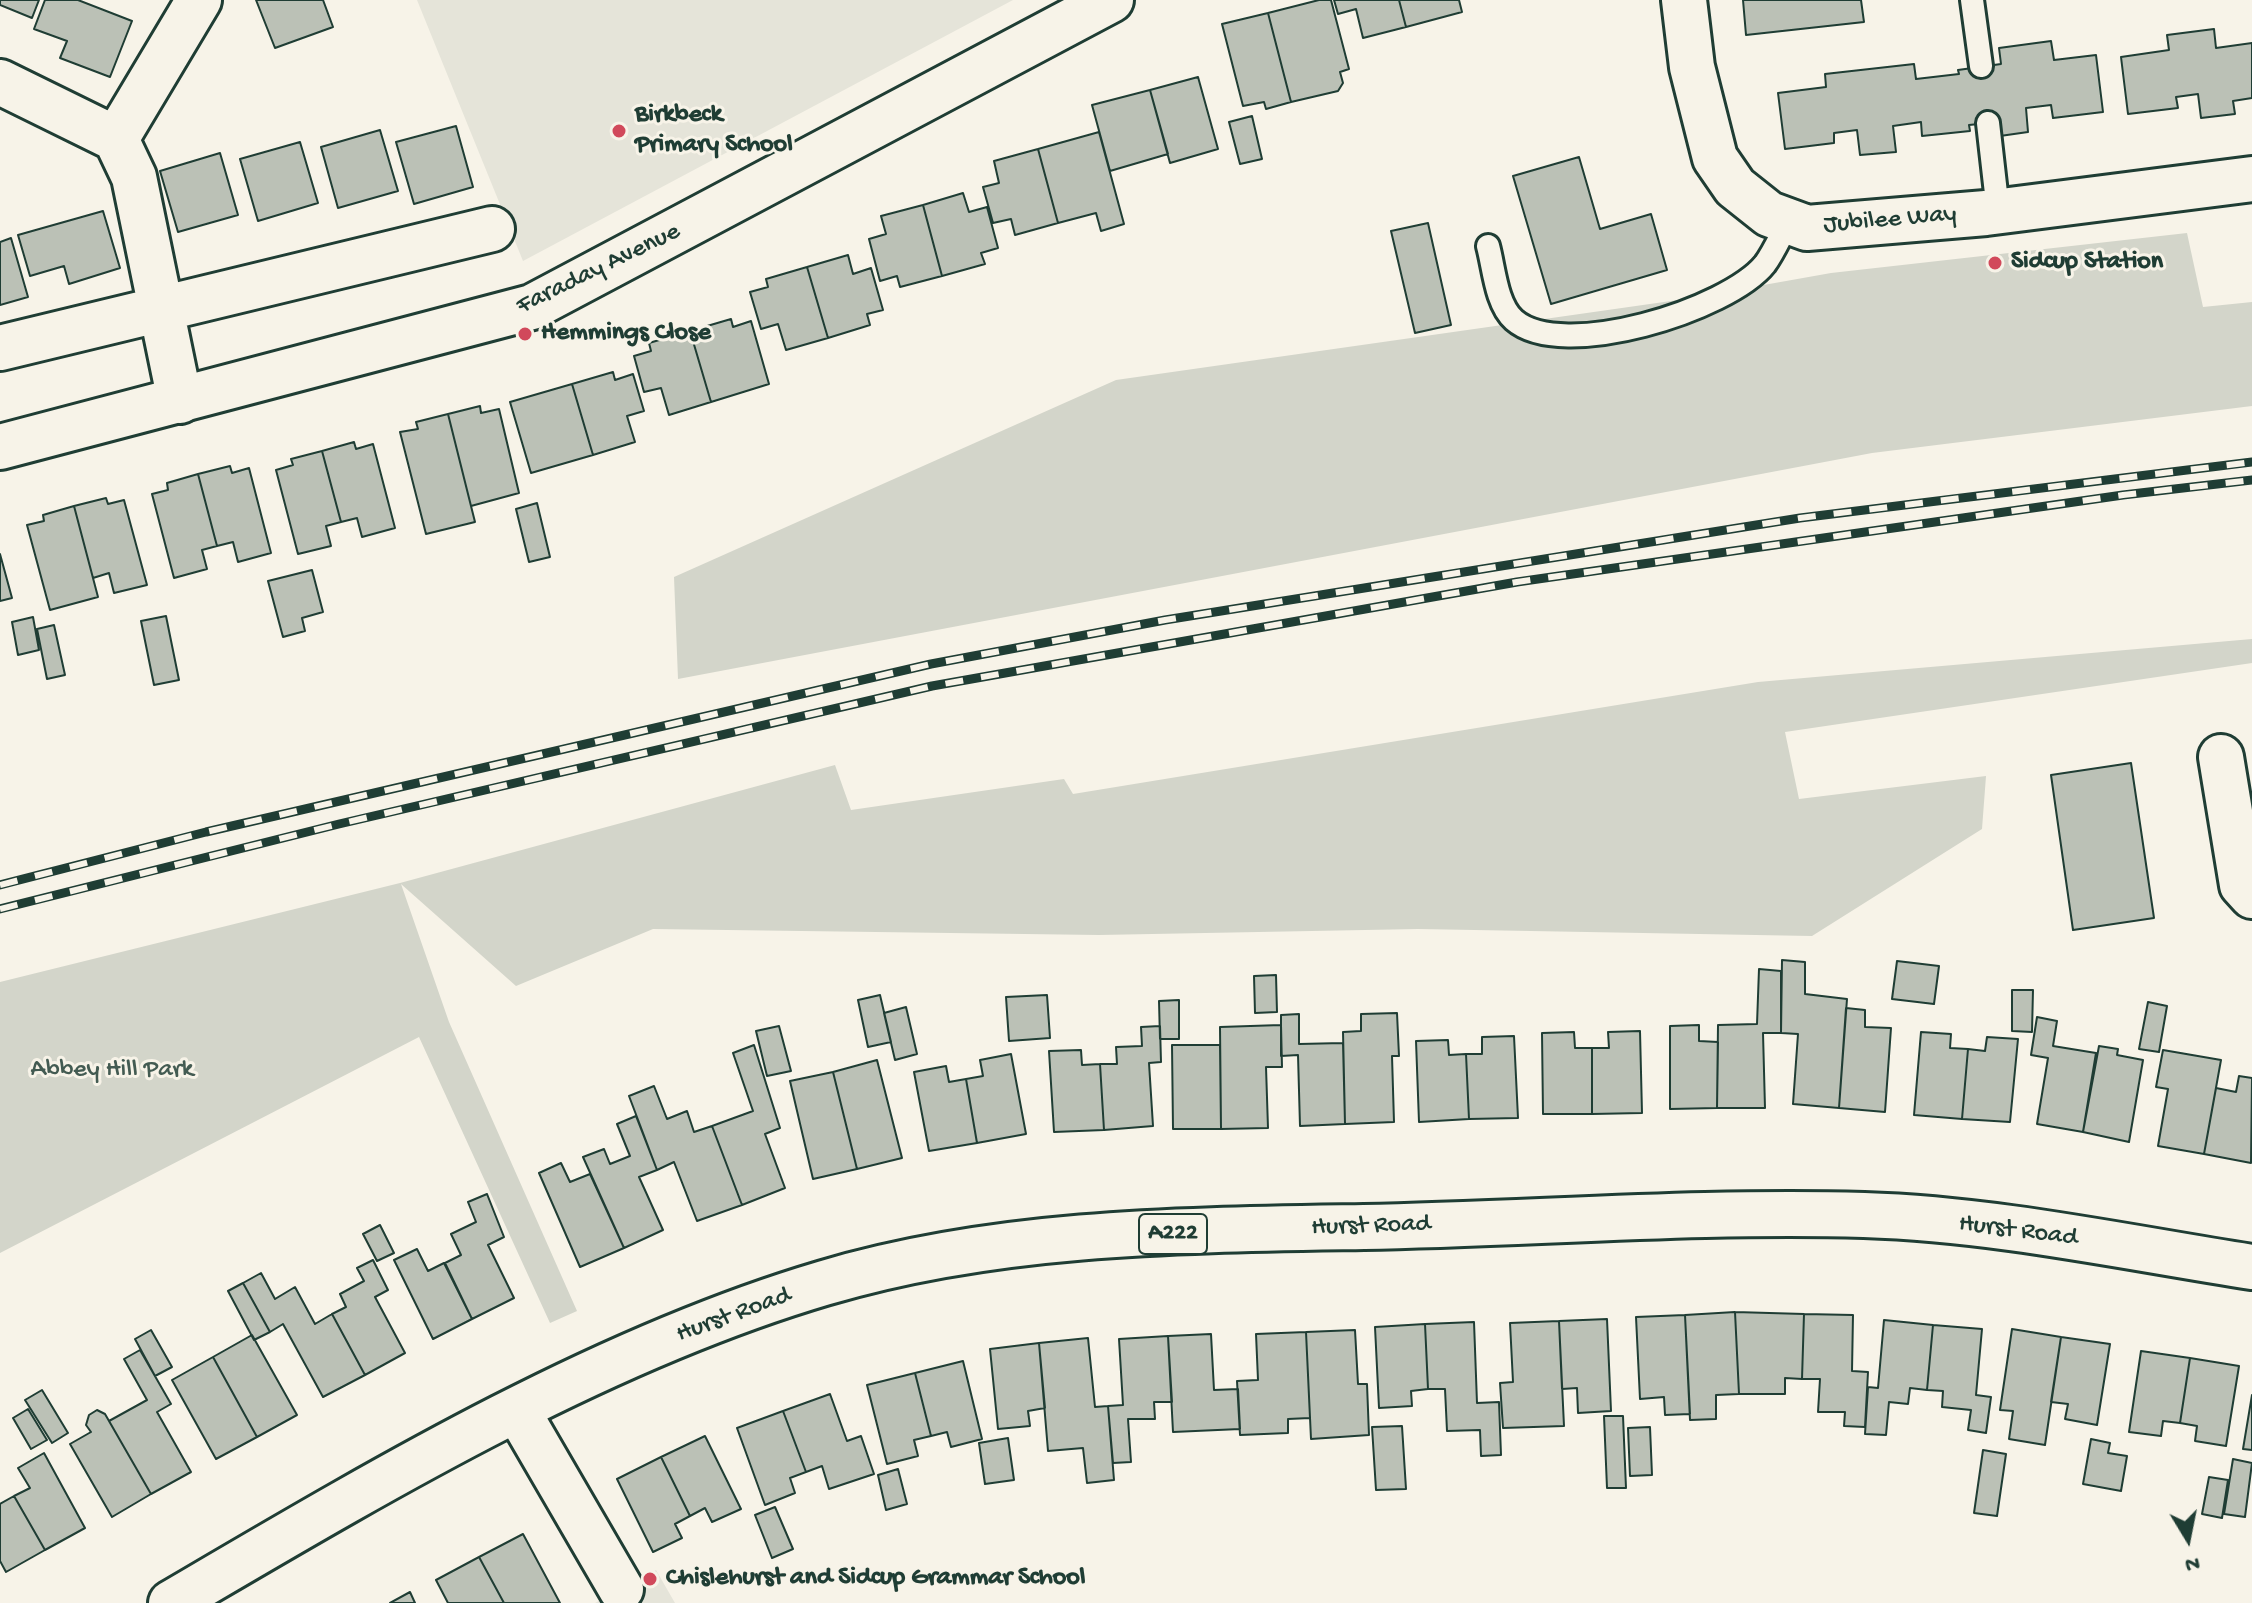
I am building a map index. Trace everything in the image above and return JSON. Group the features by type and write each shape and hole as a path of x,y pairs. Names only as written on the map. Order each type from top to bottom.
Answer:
{"street":[{"path":"116,139 199,0"},
{"name":"Faraday Avenue","path":"0,447 532,307 576,287 1111,0"},
{"name":"Jubilee Way","path":"1684,0 1692,67 1715,158 1735,187 1769,214 1807,228 1998,211 2252,179"},
{"path":"0,82 116,139 134,177 180,401"},
{"path":"0,348 492,229"},
{"path":"2221,757 2242,885 2252,896"},
{"name":"Hurst Road","path":"171,1603 322,1516 517,1410 677,1337 823,1283 960,1250 1107,1237 1667,1216 1868,1215 2001,1229 2252,1267"},
{"path":"517,1410 625,1596"}],"lane":[{"path":"1972,0 1981,66"},
{"path":"1988,123 1998,211"},
{"path":"1488,246 1505,308 1513,320 1529,329 1566,334 1614,331 1655,323 1712,302 1764,264 1789,221"}],"shaded area":[{"name":"Birkbeck Primary School","path":"417,0 1013,0 523,261"},
{"name":"Chislehurst and Sidcup Grammar School","path":"656,1570 675,1603 595,1603"}],"green space":[{"path":"2187,233 2203,307 2252,302 2252,406 1872,453 678,679 674,577 1116,380 1685,299 1831,273"},
{"name":"Abbey Hill Park","path":"2252,639 2252,663 1785,732 1799,799 1986,776 1982,829 1812,936 1418,929 1099,935 653,929 516,986 401,884 449,1022 577,1311 550,1323 419,1037 0,1253 0,982 400,883 835,765 851,810 1064,779 1073,794 1758,682"}],"building":[{"path":"0,0 39,0 32,18 0,5"},
{"path":"45,0 78,0 132,21 110,77 60,58 67,41 34,29"},
{"path":"256,0 323,0 333,27 275,48"},
{"path":"1319,0 1331,0 1349,69 1340,72 1343,83 1338,91 1291,102 1268,13"},
{"path":"1334,0 1399,0 1406,27 1363,38 1356,9 1338,14"},
{"path":"1399,0 1459,0 1462,12 1406,27"},
{"path":"1743,0 1861,0 1864,22 1746,35"},
{"path":"1268,13 1291,102 1266,109 1264,102 1243,106 1222,24"},
{"path":"2214,29 2216,48 2252,43 2252,98 2233,101 2235,114 2201,118 2198,94 2176,97 2178,108 2128,114 2121,57 2169,50 2167,35"},
{"path":"2051,41 2054,60 2096,55 2103,112 2053,118 2051,105 2026,108 2028,132 2000,136 1998,122 1969,125 1970,131 1922,136 1921,122 1893,126 1896,152 1860,155 1857,130 1834,133 1834,143 1785,149 1778,93 1826,87 1825,74 1914,64 1916,79 1959,74 1958,70 2001,64 1999,48"},
{"path":"1198,77 1218,149 1170,163 1150,90"},
{"path":"1150,90 1168,154 1110,171 1092,105"},
{"path":"1252,116 1262,159 1240,164 1229,122"},
{"path":"456,126 473,187 414,204 396,142"},
{"path":"380,130 398,191 338,208 321,147"},
{"path":"1099,132 1124,224 1101,231 1096,213 1058,223 1038,149"},
{"path":"300,142 318,203 258,221 240,159"},
{"path":"1038,149 1058,223 1015,235 1011,219 993,223 983,187 999,183 994,161"},
{"path":"220,153 238,215 178,232 160,171"},
{"path":"1579,157 1600,229 1651,214 1667,270 1551,304 1513,176"},
{"path":"963,193 969,212 987,207 998,248 981,253 985,264 942,276 923,205"},
{"path":"923,205 942,276 900,287 897,276 880,281 869,239 886,234 881,216"},
{"path":"103,211 120,268 69,284 64,266 30,276 18,235"},
{"path":"1428,223 1451,325 1415,333 1391,231"},
{"path":"11,238 28,297 0,305 0,242"},
{"path":"848,255 853,274 871,268 883,310 867,314 870,325 828,338 807,267"},
{"path":"807,267 828,338 786,350 778,324 761,329 750,292 768,287 766,279"},
{"path":"731,319 733,327 751,321 769,384 711,402 690,331"},
{"path":"690,331 711,402 669,415 661,388 644,392 634,356 651,351 649,343"},
{"path":"613,372 615,380 633,374 644,411 627,416 635,442 593,455 572,384"},
{"path":"572,384 593,455 531,473 510,402"},
{"path":"480,406 481,413 499,409 519,493 471,506 448,414"},
{"path":"448,414 475,522 426,534 400,432 418,429 416,422"},
{"path":"354,442 356,449 373,444 395,528 362,537 357,518 341,522 322,451"},
{"path":"322,451 341,522 326,526 331,546 298,554 276,470 293,465 291,459"},
{"path":"230,466 232,473 249,468 271,553 238,562 233,542 217,546 198,474"},
{"path":"198,474 217,546 202,550 207,569 174,578 152,494 168,490 167,483"},
{"path":"106,498 108,504 124,500 147,585 114,593 109,573 93,578 74,506"},
{"path":"537,503 550,557 529,562 516,509"},
{"path":"74,506 98,597 50,610 27,525 44,521 43,515"},
{"path":"0,554 12,598 0,601"},
{"path":"312,570 323,612 302,618 305,631 283,637 268,581"},
{"path":"166,616 179,680 154,685 141,621"},
{"path":"33,617 39,650 18,655 12,622"},
{"path":"54,625 65,675 47,679 37,629"},
{"path":"2131,763 2154,918 2073,930 2051,775"},
{"path":"1782,960 1805,962 1805,994 1847,999 1839,1108 1793,1104 1798,1034 1781,1033"},
{"path":"1897,961 1939,966 1934,1004 1892,999"},
{"path":"1759,969 1781,971 1781,1033 1763,1033 1765,1108 1717,1108 1718,1025 1757,1024"},
{"path":"1276,975 1277,1012 1255,1013 1254,976"},
{"path":"2012,990 2033,990 2032,1032 2012,1031"},
{"path":"880,995 891,1042 868,1047 858,1000"},
{"path":"1047,995 1050,1038 1009,1041 1006,997"},
{"path":"1179,1000 1179,1039 1160,1039 1159,1001"},
{"path":"2148,1002 2167,1006 2159,1052 2139,1049"},
{"path":"906,1007 917,1054 895,1060 884,1013"},
{"path":"1846,1008 1865,1010 1865,1027 1891,1028 1885,1112 1839,1108"},
{"path":"1397,1013 1399,1056 1392,1056 1394,1122 1345,1124 1343,1032 1361,1031 1361,1014"},
{"path":"1299,1014 1299,1044 1343,1043 1345,1124 1300,1126 1298,1055 1281,1056 1281,1015"},
{"path":"2037,1017 2057,1021 2053,1046 2096,1053 2083,1132 2037,1124 2048,1058 2031,1055"},
{"path":"1281,1025 1282,1067 1266,1067 1268,1128 1221,1129 1220,1027"},
{"path":"1699,1025 1699,1041 1718,1042 1717,1108 1670,1109 1670,1026"},
{"path":"779,1026 791,1071 767,1076 756,1031"},
{"path":"1160,1026 1161,1062 1149,1063 1153,1126 1104,1130 1100,1064 1117,1064 1116,1047 1142,1046 1141,1027"},
{"path":"1640,1031 1642,1113 1592,1114 1592,1048 1609,1048 1608,1032"},
{"path":"1574,1032 1575,1048 1592,1048 1592,1114 1543,1114 1542,1033"},
{"path":"1921,1032 1951,1034 1950,1048 1968,1049 1962,1119 1914,1115"},
{"path":"1514,1036 1518,1118 1469,1119 1466,1054 1482,1054 1482,1037"},
{"path":"1987,1037 2018,1039 2010,1122 1962,1119 1968,1049 1985,1051"},
{"path":"1448,1040 1449,1055 1466,1054 1469,1119 1419,1122 1416,1041"},
{"path":"754,1045 780,1128 765,1134 785,1188 742,1205 712,1126 753,1111 733,1053"},
{"path":"1172,1045 1220,1045 1221,1129 1173,1129"},
{"path":"2099,1046 2118,1049 2117,1055 2143,1060 2129,1142 2083,1132"},
{"path":"1081,1050 1082,1065 1100,1064 1104,1130 1054,1132 1049,1051"},
{"path":"2163,1050 2221,1060 2204,1154 2158,1146 2168,1089 2156,1087"},
{"path":"1011,1054 1026,1134 977,1143 966,1079 983,1076 980,1060"},
{"path":"877,1060 902,1158 857,1169 833,1072"},
{"path":"946,1066 949,1082 966,1079 977,1143 929,1151 914,1072"},
{"path":"833,1072 857,1169 813,1179 790,1081"},
{"path":"2239,1076 2252,1078 2251,1163 2204,1154 2216,1088 2236,1092"},
{"path":"654,1086 667,1119 687,1111 694,1132 712,1126 742,1205 697,1221 674,1162 657,1170 629,1096"},
{"path":"636,1116 657,1170 639,1177 663,1230 624,1248 583,1157 604,1149 610,1164 630,1156 617,1124"},
{"path":"561,1163 570,1182 590,1174 624,1248 580,1267 539,1173"},
{"path":"487,1194 504,1237 488,1245 514,1298 472,1319 445,1263 461,1255 451,1234 476,1222 468,1202"},
{"path":"380,1225 394,1253 377,1261 363,1234"},
{"path":"417,1249 428,1271 444,1263 472,1319 433,1339 394,1260"},
{"path":"373,1260 388,1290 375,1297 405,1353 365,1375 332,1314 346,1307 340,1294 364,1281 357,1268"},
{"path":"261,1273 275,1299 295,1287 315,1324 332,1314 365,1375 323,1397 283,1324 270,1332 243,1283"},
{"path":"243,1283 270,1332 254,1340 228,1291"},
{"path":"1735,1312 1739,1394 1716,1395 1716,1419 1690,1420 1685,1315"},
{"path":"1735,1312 1804,1314 1802,1379 1785,1378 1785,1394 1739,1394"},
{"path":"1804,1314 1853,1315 1852,1371 1868,1372 1865,1427 1844,1426 1845,1412 1818,1412 1820,1379 1802,1379"},
{"path":"1685,1315 1690,1414 1665,1415 1664,1397 1640,1399 1636,1317"},
{"path":"1607,1319 1611,1411 1578,1413 1577,1388 1562,1389 1559,1321"},
{"path":"1884,1320 1933,1325 1927,1390 1910,1388 1908,1404 1889,1402 1886,1435 1865,1434 1868,1387 1878,1388"},
{"path":"1559,1321 1564,1426 1503,1428 1500,1383 1513,1382 1510,1323"},
{"path":"1474,1322 1477,1403 1499,1402 1501,1455 1481,1456 1480,1430 1447,1431 1445,1389 1428,1389 1425,1324"},
{"path":"1425,1324 1428,1389 1411,1391 1412,1406 1379,1408 1375,1327"},
{"path":"1933,1325 1982,1329 1976,1395 1991,1397 1986,1433 1968,1430 1971,1410 1942,1407 1943,1391 1927,1390"},
{"path":"2012,1329 2061,1337 2045,1445 2009,1439 2013,1411 2000,1410"},
{"path":"151,1330 172,1367 155,1376 135,1339"},
{"path":"1355,1330 1358,1384 1367,1384 1369,1435 1311,1439 1306,1332"},
{"path":"1306,1332 1310,1418 1288,1419 1288,1433 1240,1435 1237,1381 1258,1380 1256,1334"},
{"path":"1211,1334 1214,1390 1238,1389 1240,1429 1173,1432 1168,1336"},
{"path":"252,1335 297,1415 257,1437 213,1357"},
{"path":"1168,1336 1172,1402 1154,1402 1155,1419 1128,1419 1131,1462 1113,1463 1108,1406 1123,1405 1119,1339"},
{"path":"2061,1337 2110,1344 2097,1425 2065,1419 2068,1404 2051,1402"},
{"path":"1088,1338 1095,1407 1108,1406 1114,1480 1087,1483 1083,1448 1048,1451 1039,1343"},
{"path":"1039,1343 1045,1408 1028,1411 1030,1426 998,1429 990,1349"},
{"path":"140,1350 171,1404 157,1412 191,1472 151,1494 109,1421 147,1400 124,1359"},
{"path":"2141,1351 2190,1358 2180,1423 2163,1421 2161,1436 2129,1432"},
{"path":"213,1357 257,1437 216,1459 172,1380"},
{"path":"2190,1358 2239,1366 2226,1446 2195,1441 2197,1426 2180,1423"},
{"path":"963,1361 982,1439 951,1447 947,1432 931,1436 915,1373"},
{"path":"915,1373 931,1436 914,1440 918,1456 887,1464 867,1385"},
{"path":"42,1390 68,1433 52,1443 25,1400"},
{"path":"830,1394 847,1441 861,1436 874,1474 829,1489 822,1466 806,1472 783,1411"},
{"path":"2252,1395 2252,1450 2243,1449"},
{"path":"28,1409 47,1440 31,1449 13,1418"},
{"path":"97,1410 105,1414 151,1494 112,1517 70,1444 91,1432 86,1425 89,1415"},
{"path":"783,1411 806,1472 790,1478 795,1493 765,1505 737,1428"},
{"path":"1604,1416 1623,1416 1626,1488 1607,1488"},
{"path":"1402,1426 1406,1489 1376,1490 1372,1427"},
{"path":"1650,1427 1652,1475 1630,1476 1628,1428"},
{"path":"705,1436 741,1509 712,1522 705,1508 690,1516 661,1457"},
{"path":"1008,1438 1014,1480 985,1484 979,1443"},
{"path":"2091,1439 2110,1443 2108,1453 2127,1456 2121,1491 2083,1484"},
{"path":"1983,1450 2006,1454 1997,1516 1974,1513"},
{"path":"44,1453 85,1528 45,1550 14,1496 30,1488 18,1468"},
{"path":"661,1457 690,1516 675,1524 682,1538 653,1552 617,1479"},
{"path":"2233,1459 2252,1463 2245,1517 2224,1514"},
{"path":"898,1469 907,1504 886,1510 878,1475"},
{"path":"2209,1477 2228,1480 2222,1518 2202,1514"},
{"path":"14,1496 45,1550 6,1572 0,1561 0,1504"},
{"path":"775,1507 793,1549 772,1558 755,1515"},
{"path":"523,1534 560,1603 504,1603 479,1557"},
{"path":"479,1557 504,1603 448,1603 436,1580"},
{"path":"410,1592 415,1603 390,1603"}],"railway":[{"path":"0,885 206,832 931,664 1165,620 1800,518 2252,462"},
{"path":"0,909 339,824 932,686 1517,582 2123,495 2252,480"}],"place":[{"name":"Birkbeck Primary School","path":"619,131"},
{"name":"Sidcup Station","path":"1995,263"},
{"name":"Hemmings Close","path":"525,334"},
{"name":"Chislehurst and Sidcup Grammar School","path":"650,1579"}]}
